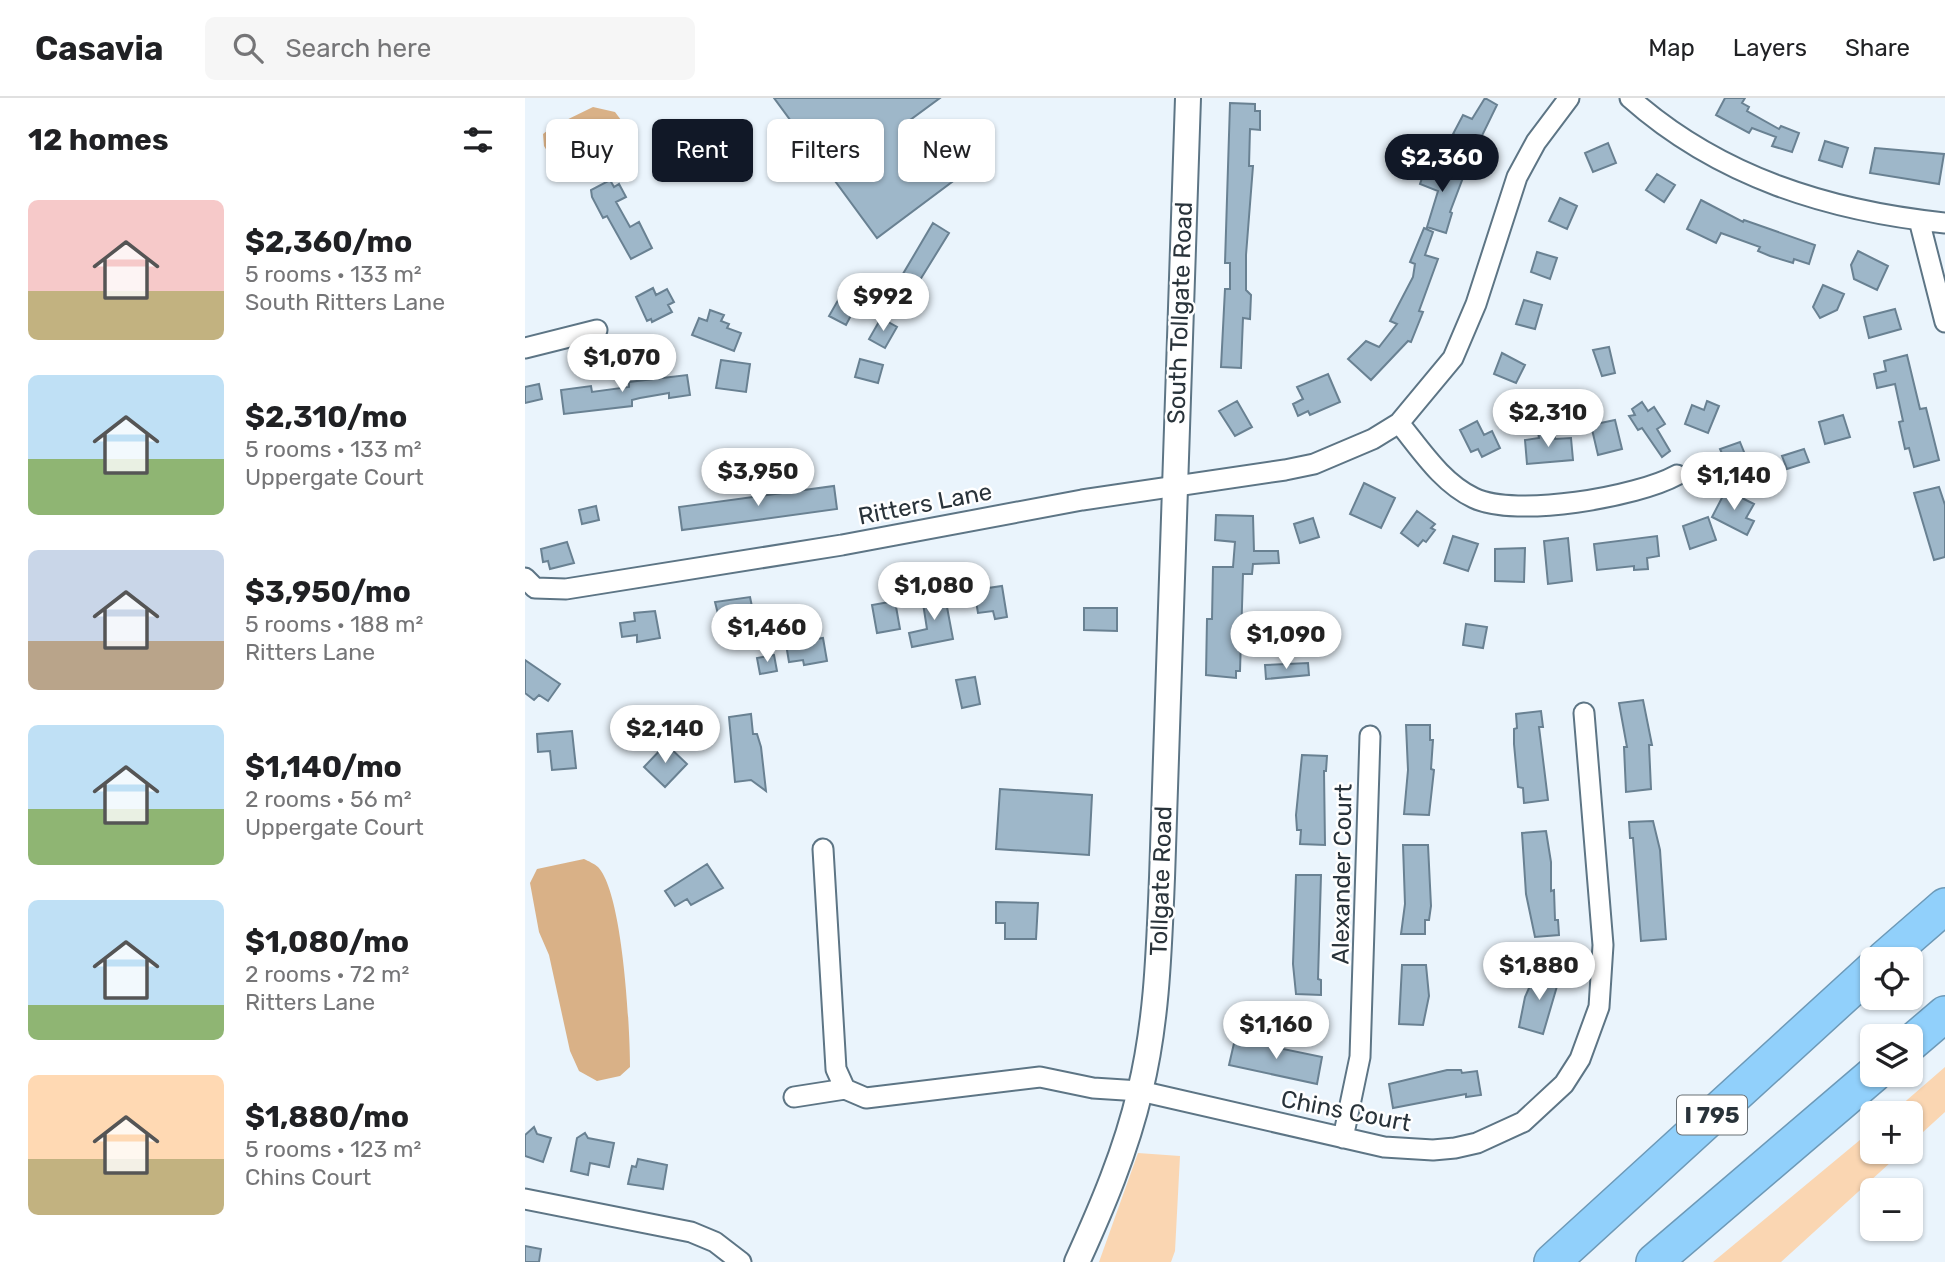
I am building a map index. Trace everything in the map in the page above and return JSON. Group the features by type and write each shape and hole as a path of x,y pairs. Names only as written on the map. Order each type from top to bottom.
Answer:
{"highway":[{"path":"1898,947 1945,906"},
{"name":"I 795","path":"1552,1262 1860,981"},
{"path":"1923,1033 1945,1014"},
{"name":"I 795","path":"1654,1262 1860,1086"}],"street":[{"name":"South Tollgate Road","path":"1173,487 1188,98"},
{"path":"1569,98 1536,142 1517,177 1476,304 1453,358 1399,423 1442,475 1467,494 1492,504 1527,506 1631,494 1657,486 1677,475"},
{"path":"1630,98 1687,142 1775,186 1830,204 1945,223"},
{"path":"1919,220 1945,323"},
{"path":"525,348 597,330"},
{"name":"Ritters Lane","path":"525,578 535,588 566,589 1314,464 1354,449 1399,423"},
{"name":"Tollgate Road","path":"1077,1262 1108,1194 1140,1091 1159,950 1173,487"},
{"name":"Chins Court","path":"845,1088 866,1097 1040,1077 1093,1088 1140,1091 1343,1138 1410,1150 1433,1150 1477,1143 1523,1122 1564,1084 1580,1059 1599,1007 1603,977 1584,713"},
{"name":"Alexander Court","path":"1343,1138 1354,1094 1362,1032 1370,736"},
{"path":"794,1097 845,1088 837,1069 823,849"},
{"path":"525,1199 691,1232 715,1242 741,1262"}],"shaded area":[{"path":"593,107 615,112 620,119 568,119"},
{"path":"546,132 546,149 544,146 543,134"},
{"path":"584,859 598,867 607,882 614,904 629,1023 630,1067 620,1076 597,1081 579,1071 570,1051 549,955 539,932 530,883 537,869"},
{"path":"1945,1067 1945,1112 1923,1132 1923,1101 1906,1101"},
{"path":"1860,1140 1860,1164 1889,1164 1873,1178 1860,1178 1860,1190 1781,1262 1713,1262"},
{"path":"1138,1153 1180,1156 1175,1251 1171,1262 1099,1262"}],"building":[{"path":"774,98 940,98 912,119 898,119 898,182 952,182 877,238 836,182 884,182 884,119 789,119"},
{"path":"1485,98 1497,105 1477,146 1453,134 1463,115 1472,119"},
{"path":"1725,98 1745,98 1742,103 1749,107 1747,111 1779,129 1781,126 1799,133 1792,152 1772,146 1776,137 1752,128 1749,133 1716,115"},
{"path":"1230,103 1255,104 1255,111 1260,111 1260,130 1250,129 1249,166 1253,166 1246,290 1251,295 1250,319 1243,318 1241,368 1221,367 1225,289 1230,289 1230,263 1225,263"},
{"path":"1825,141 1848,148 1842,167 1819,160"},
{"path":"1608,143 1616,163 1593,172 1585,153"},
{"path":"1875,148 1944,154 1939,184 1870,173"},
{"path":"1428,161 1464,175 1450,212 1452,213 1446,233 1427,227 1438,191 1420,184"},
{"path":"1657,174 1675,185 1664,202 1646,190"},
{"path":"606,182 611,182 614,187 619,184 626,197 616,202 630,227 639,222 652,248 631,259 607,216 603,218 591,190"},
{"path":"1560,198 1577,206 1567,229 1549,221"},
{"path":"1701,200 1743,222 1744,220 1815,245 1809,264 1794,259 1793,263 1770,256 1758,251 1760,247 1721,233 1716,243 1687,229"},
{"path":"933,223 949,233 912,293 897,284"},
{"path":"1424,228 1433,232 1425,255 1438,259 1419,311 1423,312 1411,342 1408,341 1371,380 1348,359 1366,341 1379,347 1397,324 1390,321 1413,277 1415,264 1410,262"},
{"path":"1858,251 1888,266 1877,290 1854,279 1851,265"},
{"path":"1537,252 1557,258 1550,279 1531,272"},
{"path":"1823,285 1844,294 1837,310 1820,318 1813,307"},
{"path":"653,288 656,295 667,289 674,302 668,305 672,312 652,322 651,319 647,321 636,297"},
{"path":"841,295 857,304 846,325 829,316"},
{"path":"1524,300 1542,305 1535,329 1516,324"},
{"path":"1895,309 1901,329 1869,338 1864,317"},
{"path":"710,310 724,315 721,321 729,324 727,328 741,333 734,351 692,335 699,318 707,321"},
{"path":"881,318 897,327 885,348 869,339"},
{"path":"1609,347 1615,373 1602,376 1593,350"},
{"path":"1502,353 1525,365 1516,383 1494,374"},
{"path":"1907,355 1920,409 1926,408 1939,460 1914,467 1909,448 1905,449 1899,422 1903,421 1895,384 1877,388 1874,374 1886,371 1884,361"},
{"path":"860,359 883,365 878,383 855,377"},
{"path":"721,360 750,364 746,392 716,388"},
{"path":"1328,374 1340,402 1310,415 1308,411 1298,416 1293,404 1303,399 1297,387"},
{"path":"687,375 690,395 669,398 669,393 632,400 632,406 564,414 561,390 591,386 592,392 629,387 629,382"},
{"path":"539,384 542,399 525,403 525,387"},
{"path":"1237,401 1252,427 1235,436 1219,411"},
{"path":"1707,401 1719,406 1708,433 1685,424 1692,405 1704,410"},
{"path":"1642,402 1648,411 1654,407 1665,424 1657,429 1670,451 1662,457 1642,428 1638,430 1629,416 1635,415 1632,409"},
{"path":"1843,415 1850,437 1825,444 1819,422"},
{"path":"1615,420 1622,449 1598,455 1591,425"},
{"path":"1477,421 1484,435 1492,431 1500,448 1482,457 1478,449 1471,452 1460,430"},
{"path":"1554,431 1555,439 1571,438 1573,460 1527,464 1525,440 1539,438 1538,432"},
{"path":"1740,442 1748,462 1729,469 1720,449"},
{"path":"1804,449 1809,462 1787,469 1782,456"},
{"path":"1364,483 1395,498 1381,528 1350,514"},
{"path":"834,486 837,509 682,530 679,507"},
{"path":"1939,487 1945,505 1945,557 1934,560 1914,493"},
{"path":"1726,490 1754,504 1746,518 1754,521 1747,535 1712,517"},
{"path":"596,506 599,520 582,524 579,510"},
{"path":"1417,511 1435,524 1431,528 1435,530 1426,542 1423,540 1418,546 1401,533"},
{"path":"1216,515 1253,516 1254,551 1278,551 1279,563 1253,564 1252,574 1243,574 1240,671 1236,671 1236,678 1206,675 1207,619 1212,619 1213,567 1233,567 1235,542 1215,540"},
{"path":"1708,517 1716,540 1690,549 1683,526"},
{"path":"1313,518 1319,537 1300,543 1294,524"},
{"path":"1453,536 1478,544 1468,571 1444,563"},
{"path":"1657,536 1659,556 1647,558 1648,569 1634,570 1634,566 1597,570 1594,544"},
{"path":"1568,538 1572,581 1548,584 1544,541"},
{"path":"567,542 574,563 550,569 548,561 543,562 541,549"},
{"path":"1525,548 1524,582 1495,581 1495,549"},
{"path":"1002,586 1007,617 995,619 993,611 978,613 974,590"},
{"path":"944,591 953,639 912,647 909,633 927,629 922,597"},
{"path":"750,597 756,626 750,627 751,631 736,634 733,619 720,622 715,602"},
{"path":"895,601 900,629 877,633 872,605"},
{"path":"1084,608 1117,608 1117,631 1084,630"},
{"path":"655,611 660,638 637,642 637,635 622,637 620,623 635,621 634,613"},
{"path":"1466,624 1487,627 1483,648 1463,645"},
{"path":"823,638 827,661 804,665 803,660 789,662 786,644"},
{"path":"774,655 777,671 760,674 757,658"},
{"path":"525,660 560,684 548,701 539,695 534,700 525,693"},
{"path":"1308,663 1309,675 1266,679 1265,665"},
{"path":"975,677 980,704 962,708 956,680"},
{"path":"1643,700 1652,745 1649,745 1651,789 1626,792 1624,747 1627,747 1619,703"},
{"path":"1541,711 1543,727 1539,727 1548,800 1524,803 1523,788 1518,787 1514,744 1516,714"},
{"path":"751,714 753,734 757,734 761,747 766,791 751,780 735,782 729,717"},
{"path":"1406,725 1430,725 1430,740 1433,740 1431,769 1434,770 1429,815 1404,814 1408,770"},
{"path":"572,731 576,768 552,770 550,751 538,752 537,734"},
{"path":"666,744 687,764 665,787 644,767"},
{"path":"1302,755 1327,756 1324,771 1325,845 1300,844 1301,830 1297,830 1296,815"},
{"path":"1000,789 1092,795 1089,855 996,849"},
{"path":"1653,821 1660,850 1666,939 1641,941 1633,838 1630,838 1629,822"},
{"path":"1546,831 1551,862 1551,891 1554,890 1555,920 1558,920 1559,935 1535,937 1526,894 1522,833"},
{"path":"1403,845 1428,845 1431,906 1429,920 1425,920 1425,934 1401,934 1405,904"},
{"path":"707,864 723,888 691,905 687,899 675,906 665,891"},
{"path":"1296,875 1321,875 1318,979 1321,980 1321,995 1296,994 1293,964"},
{"path":"996,902 1038,903 1036,939 1005,939 1005,923 996,923"},
{"path":"1402,965 1426,965 1429,996 1423,1025 1399,1024"},
{"path":"1537,970 1560,976 1543,1034 1519,1027 1525,997"},
{"path":"1235,1039 1322,1057 1317,1084 1229,1065"},
{"path":"1447,1070 1461,1070 1462,1073 1477,1071 1481,1095 1466,1097 1466,1094 1393,1108 1389,1084"},
{"path":"534,1127 537,1134 551,1138 543,1162 525,1156 525,1135"},
{"path":"585,1133 588,1138 614,1143 609,1167 590,1163 588,1175 571,1171 577,1138"},
{"path":"638,1159 667,1165 663,1189 628,1184 632,1166 636,1167"},
{"path":"525,1246 541,1249 539,1262 525,1262"}]}
